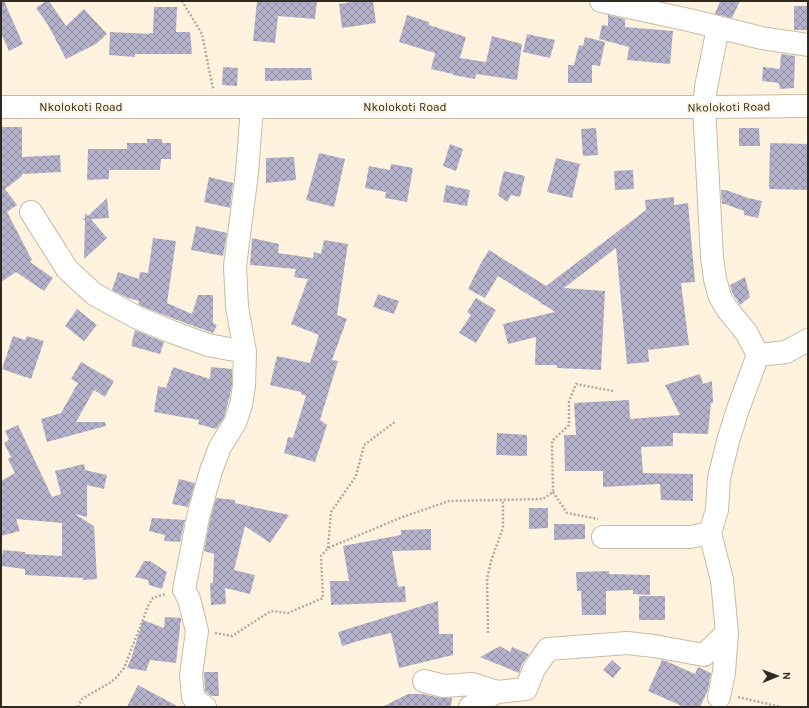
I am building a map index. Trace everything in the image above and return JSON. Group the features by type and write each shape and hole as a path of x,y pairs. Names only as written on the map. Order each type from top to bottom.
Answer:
{"street":[{"path":"601,1 762,38 808,44"},
{"path":"693,540 716,510 719,478 728,442 738,409 758,355 746,332 720,297 715,279 711,238 704,107 706,87 718,28"},
{"name":"Nkolokoti Road","path":"1,107 252,108 808,106"},
{"path":"205,707 199,704 193,697 191,675 197,631 189,599 184,590 198,518 211,471 220,447 235,422 241,405 244,386 245,352 238,307 235,266 247,173 252,108"},
{"path":"32,212 68,269 94,294 136,317 172,332 208,345 245,352"},
{"path":"758,355 786,352 808,340"},
{"path":"603,537 693,540"},
{"path":"693,540 722,580 727,633 724,672 719,697"},
{"path":"470,707 497,692 526,689 534,669 548,649 628,643 704,655 727,633"},
{"path":"424,681 444,686 472,684 497,692"}],"path":[{"path":"182,1 202,34 216,107"},
{"path":"603,537 600,519 567,513 553,492 552,441 569,425 569,401 576,384 613,391"},
{"path":"328,548 330,512 356,476 364,445 396,421"},
{"path":"197,631 232,636 271,611 288,613 323,598 321,556 328,548 400,518 449,502 543,499 553,492"},
{"path":"488,633 487,579 491,561 503,528 504,500"},
{"path":"78,707 82,699 111,682 124,668 149,604 153,598 184,590"},
{"path":"719,697 733,695 780,707"}],"building":[{"path":"1,1 4,1 23,44 9,51 1,33"},
{"path":"46,1 49,1 66,26 84,9 107,34 96,44 66,59 48,25 36,8"},
{"path":"257,1 317,1 315,19 278,16 275,43 253,41"},
{"path":"358,1 373,1 376,23 342,28 339,4"},
{"path":"720,1 740,1 732,18 715,14"},
{"path":"794,6 808,6 808,30 794,30"},
{"path":"154,7 177,7 176,32 190,32 192,54 135,54 135,57 109,55 110,32 153,33"},
{"path":"407,15 429,22 429,25 466,37 460,58 486,62 492,36 522,44 517,80 476,74 475,79 431,69 435,53 399,42"},
{"path":"608,15 625,19 625,27 673,31 670,64 627,60 629,47 599,39 602,25 608,26"},
{"path":"527,34 555,40 550,58 523,52"},
{"path":"585,37 605,42 600,66 592,65 592,83 568,83 568,65 574,65 579,45 583,46"},
{"path":"781,54 795,56 794,88 780,89 779,83 762,81 763,67 780,69"},
{"path":"223,67 238,68 237,86 222,85"},
{"path":"265,68 311,68 312,80 265,81"},
{"path":"1,127 22,127 22,157 60,155 61,172 22,174 22,176 5,189 17,205 7,212 32,260 30,262 53,278 44,291 16,272 1,282"},
{"path":"596,128 598,155 583,156 581,129"},
{"path":"739,128 759,128 760,146 739,146"},
{"path":"147,139 162,139 162,143 171,143 171,159 161,159 160,170 109,170 109,179 87,180 88,149 127,149 127,143 147,143"},
{"path":"770,143 808,144 808,190 769,189"},
{"path":"450,144 463,149 456,171 443,166"},
{"path":"319,153 345,159 334,207 306,200"},
{"path":"294,157 296,180 266,183 266,158"},
{"path":"556,158 580,164 572,198 547,192"},
{"path":"391,164 413,168 407,202 385,198 386,192 365,188 369,166 390,170"},
{"path":"633,170 634,189 615,190 614,171"},
{"path":"504,171 525,176 520,197 511,195 507,202 498,195"},
{"path":"209,177 233,183 230,208 204,202"},
{"path":"446,185 470,190 467,206 443,202"},
{"path":"721,190 726,190 748,198 762,201 758,218 744,215 744,211 722,204"},
{"path":"674,197 674,205 688,203 695,282 681,283 689,345 648,350 649,362 627,364 616,248 564,288 605,291 601,370 557,368 557,365 535,365 536,337 508,344 503,324 555,312 498,276 485,298 468,289 489,250 546,286 646,210 645,200"},
{"path":"107,198 109,218 91,219 107,238 84,259 85,220 83,220 85,218 85,213 88,216"},
{"path":"196,226 227,233 223,256 191,250"},
{"path":"153,238 176,241 167,303 192,314 198,295 213,295 213,323 217,325 213,333 141,306 138,304 139,301 128,298 112,290 118,272 139,279 140,272 148,273"},
{"path":"252,238 279,244 278,253 313,258 314,252 321,254 324,240 348,244 337,315 347,319 332,360 338,361 320,420 327,425 315,462 284,453 288,437 293,438 306,396 301,394 301,392 270,385 277,356 310,363 319,335 291,324 308,279 294,277 296,269 250,265"},
{"path":"745,277 750,297 740,305 732,292 730,285"},
{"path":"378,294 399,301 394,314 373,307"},
{"path":"476,298 496,310 476,343 459,333 471,315 467,312"},
{"path":"77,309 97,325 84,341 65,326"},
{"path":"135,330 164,342 160,354 131,346"},
{"path":"13,336 25,340 27,336 44,341 31,379 2,369"},
{"path":"81,362 114,381 105,397 94,390 76,422 105,422 106,426 47,442 41,419 61,413 78,383 71,379"},
{"path":"173,367 210,379 211,367 232,369 232,385 224,418 216,429 198,424 199,420 154,412 158,386 166,388"},
{"path":"700,374 703,384 712,381 713,403 711,403 708,434 673,433 673,446 641,447 643,473 693,474 693,501 661,500 660,484 603,487 603,471 565,471 564,435 576,435 574,403 629,400 630,419 680,415 665,385"},
{"path":"18,425 52,497 61,494 55,471 84,464 85,470 107,475 104,489 87,485 87,517 75,514 94,526 97,579 83,580 83,578 25,575 25,569 1,566 3,550 25,552 25,554 62,556 62,523 16,519 20,531 1,536 1,481 15,473 8,459 11,457 4,443 9,440 5,431"},
{"path":"497,433 527,435 527,456 496,455"},
{"path":"179,479 195,483 188,507 172,504"},
{"path":"216,498 235,500 235,503 289,515 270,543 245,526 234,570 255,575 250,594 225,588 226,604 211,605 210,583 213,583 214,554 204,551"},
{"path":"529,508 548,508 548,528 529,529"},
{"path":"152,518 185,520 180,542 164,541 165,535 149,531"},
{"path":"554,524 585,524 585,539 554,540"},
{"path":"431,529 431,550 392,551 398,587 405,586 406,602 331,605 330,581 349,581 343,546 401,535 401,530"},
{"path":"144,561 150,561 167,572 162,589 149,585 148,580 135,577"},
{"path":"609,571 609,574 650,575 650,595 633,594 633,590 606,591 606,615 582,615 581,591 577,591 576,572"},
{"path":"639,596 665,596 665,620 639,620"},
{"path":"438,601 439,634 453,634 453,655 399,668 391,633 342,646 338,632"},
{"path":"165,617 181,618 176,663 150,660 146,671 127,668 143,620 164,628"},
{"path":"500,646 510,652 512,647 529,654 522,664 519,673 480,657"},
{"path":"612,660 621,668 613,678 603,670"},
{"path":"662,660 695,674 698,667 711,673 708,690 700,707 684,707 648,691"},
{"path":"204,672 218,672 219,696 211,696 205,691"},
{"path":"138,685 179,707 127,707"},
{"path":"408,694 423,694 441,698 452,698 451,707 382,707"}]}
